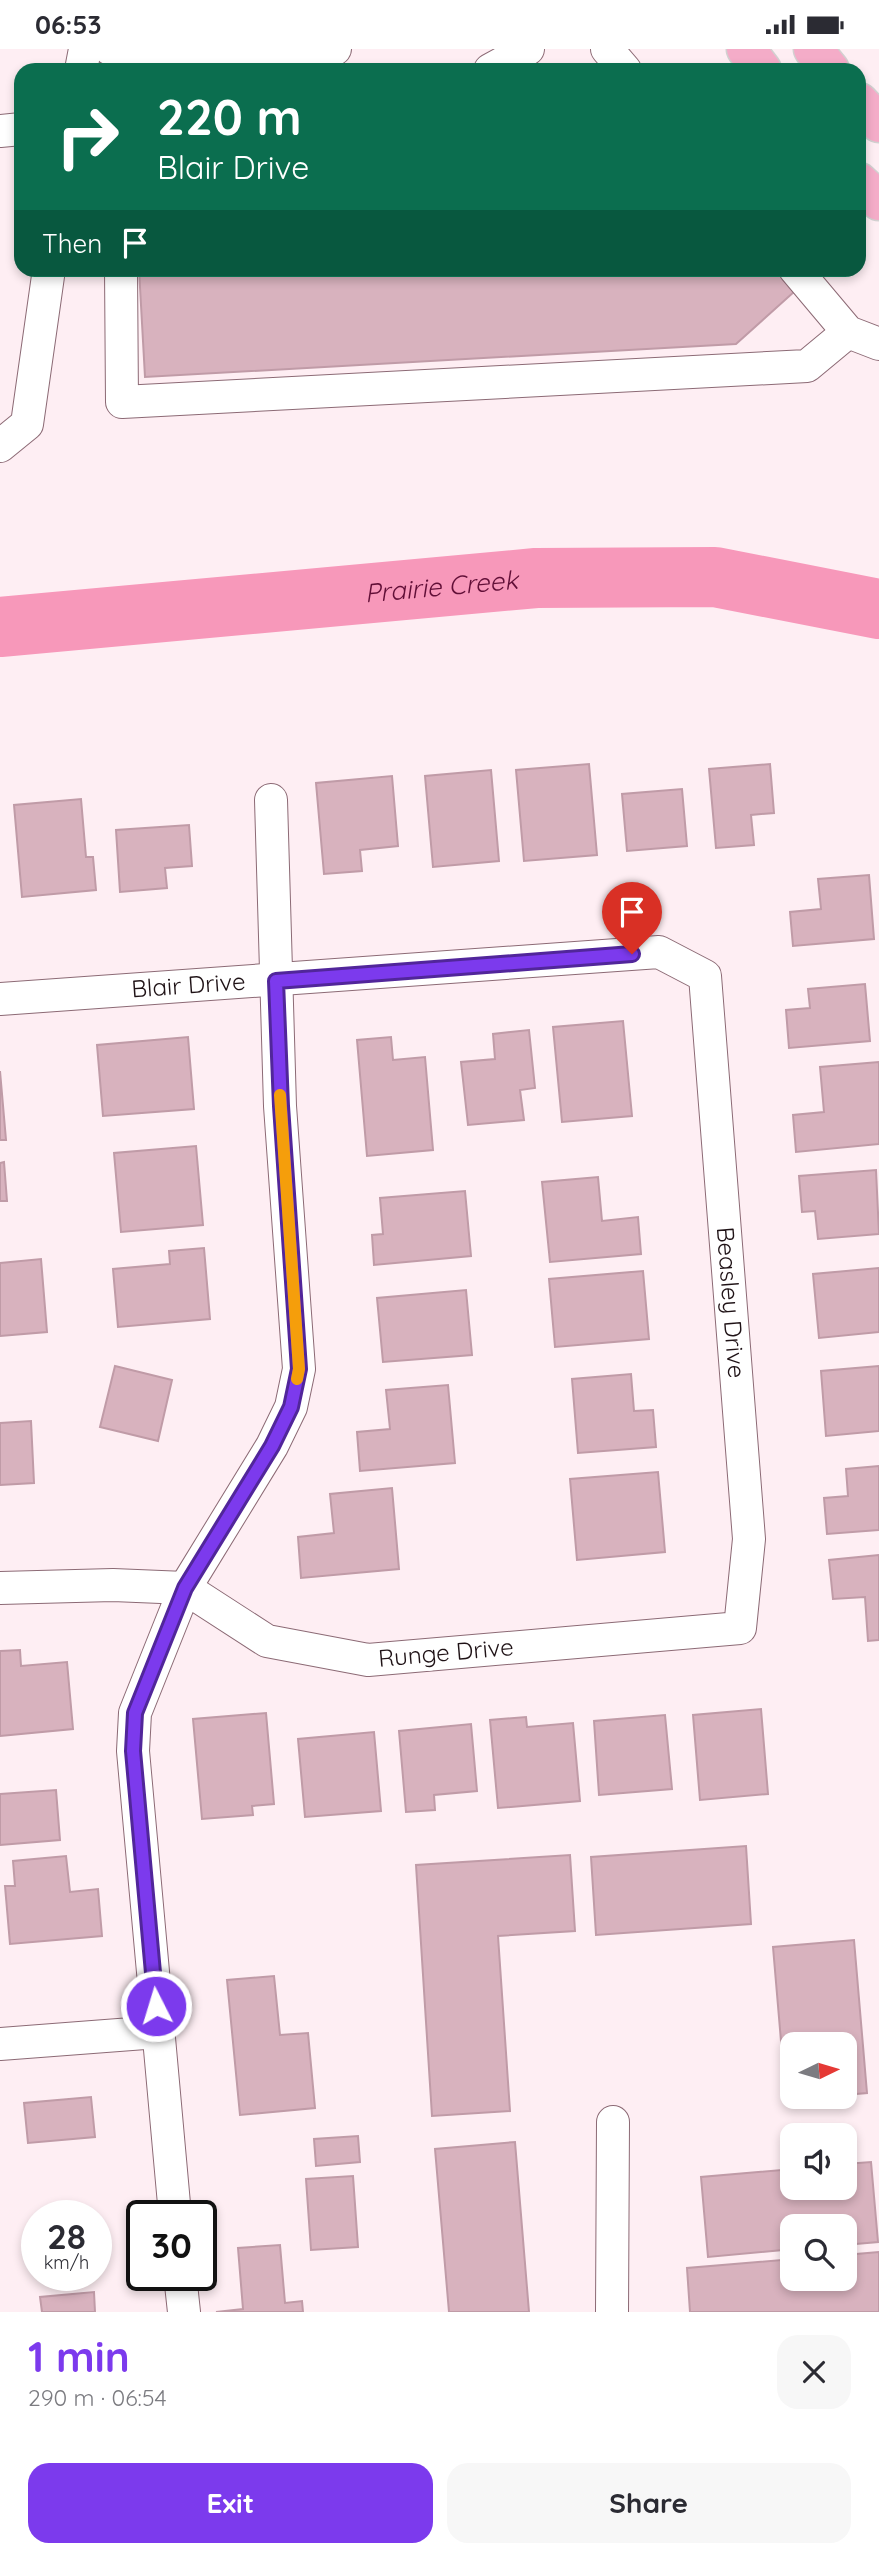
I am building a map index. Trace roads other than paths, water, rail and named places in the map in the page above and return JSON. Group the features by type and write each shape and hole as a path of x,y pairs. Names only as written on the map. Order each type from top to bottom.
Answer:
{"main road":[{"path":"746,49 757,63"},
{"path":"813,49 824,63"},
{"path":"866,109 879,123"},
{"path":"866,189 879,201"}],"street":[{"path":"110,49 155,61 255,61 335,49"},
{"path":"503,63 528,49"},
{"path":"607,49 619,63"},
{"path":"0,446 27,424 48,277"},
{"path":"121,277 122,402 807,366 848,332"},
{"path":"802,277 848,332 879,344"},
{"path":"174,2200 133,1751 135,1713 185,1588 272,1446 291,1407 299,1369 281,1106 271,800"},
{"name":"Blair Drive","path":"0,999 659,952 705,976"},
{"name":"Beasley Drive","path":"705,976 749,1539 740,1628"},
{"path":"0,1588 113,1585 185,1588"},
{"name":"Runge Drive","path":"185,1588 267,1641 368,1660 740,1628"},
{"path":"0,2044 158,2032"},
{"path":"612,2312 613,2122"},
{"path":"182,2291 184,2312"}],"waterway":[{"name":"Prairie Creek","path":"0,627 536,578 715,577 879,609"}]}
